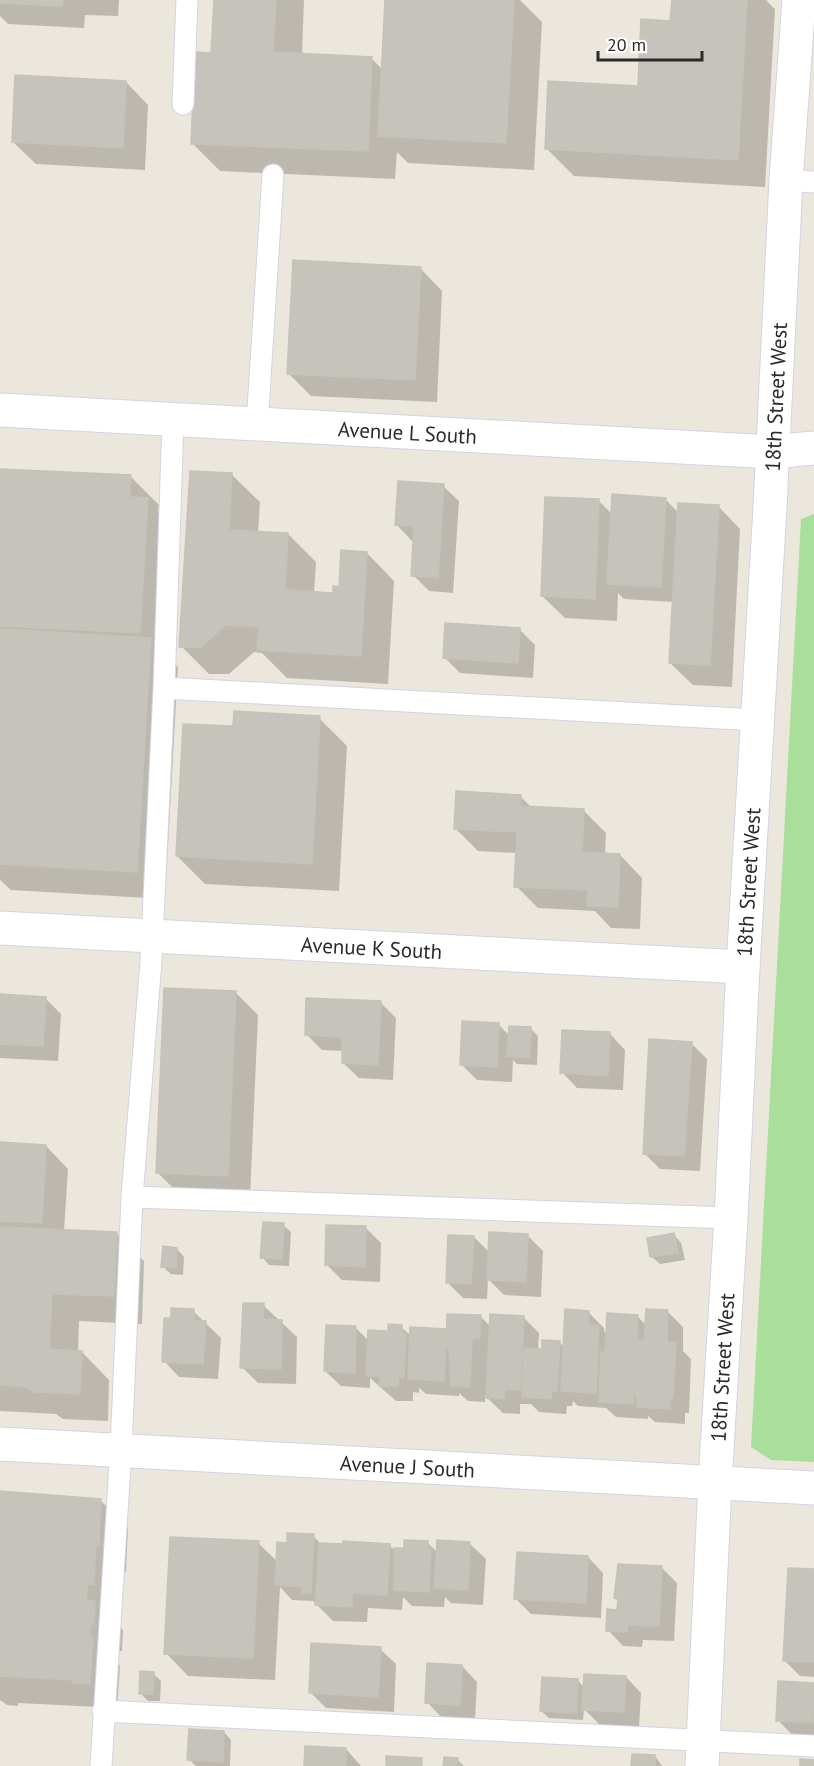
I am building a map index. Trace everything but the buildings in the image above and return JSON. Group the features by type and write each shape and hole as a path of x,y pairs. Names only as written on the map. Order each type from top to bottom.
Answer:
{"street":[{"name":"18th Street West","path":"703,1753 715,1482 772,452 800,181 799,0"},
{"name":"Avenue L South","path":"0,410 256,426 772,452 814,448"},
{"name":"Avenue K South","path":"0,928 743,967"},
{"name":"Avenue J South","path":"0,1444 814,1488"}],"lane":[{"path":"183,104 188,0"},
{"path":"256,426 273,176"},
{"path":"101,1766 121,1449 132,1197 153,936 173,421"},
{"path":"164,688 757,720"},
{"path":"132,1197 731,1218"},
{"path":"104,1711 703,1753 814,1746"}],"green space":[{"path":"814,514 814,1462 771,1460 751,1447 801,519"}]}
